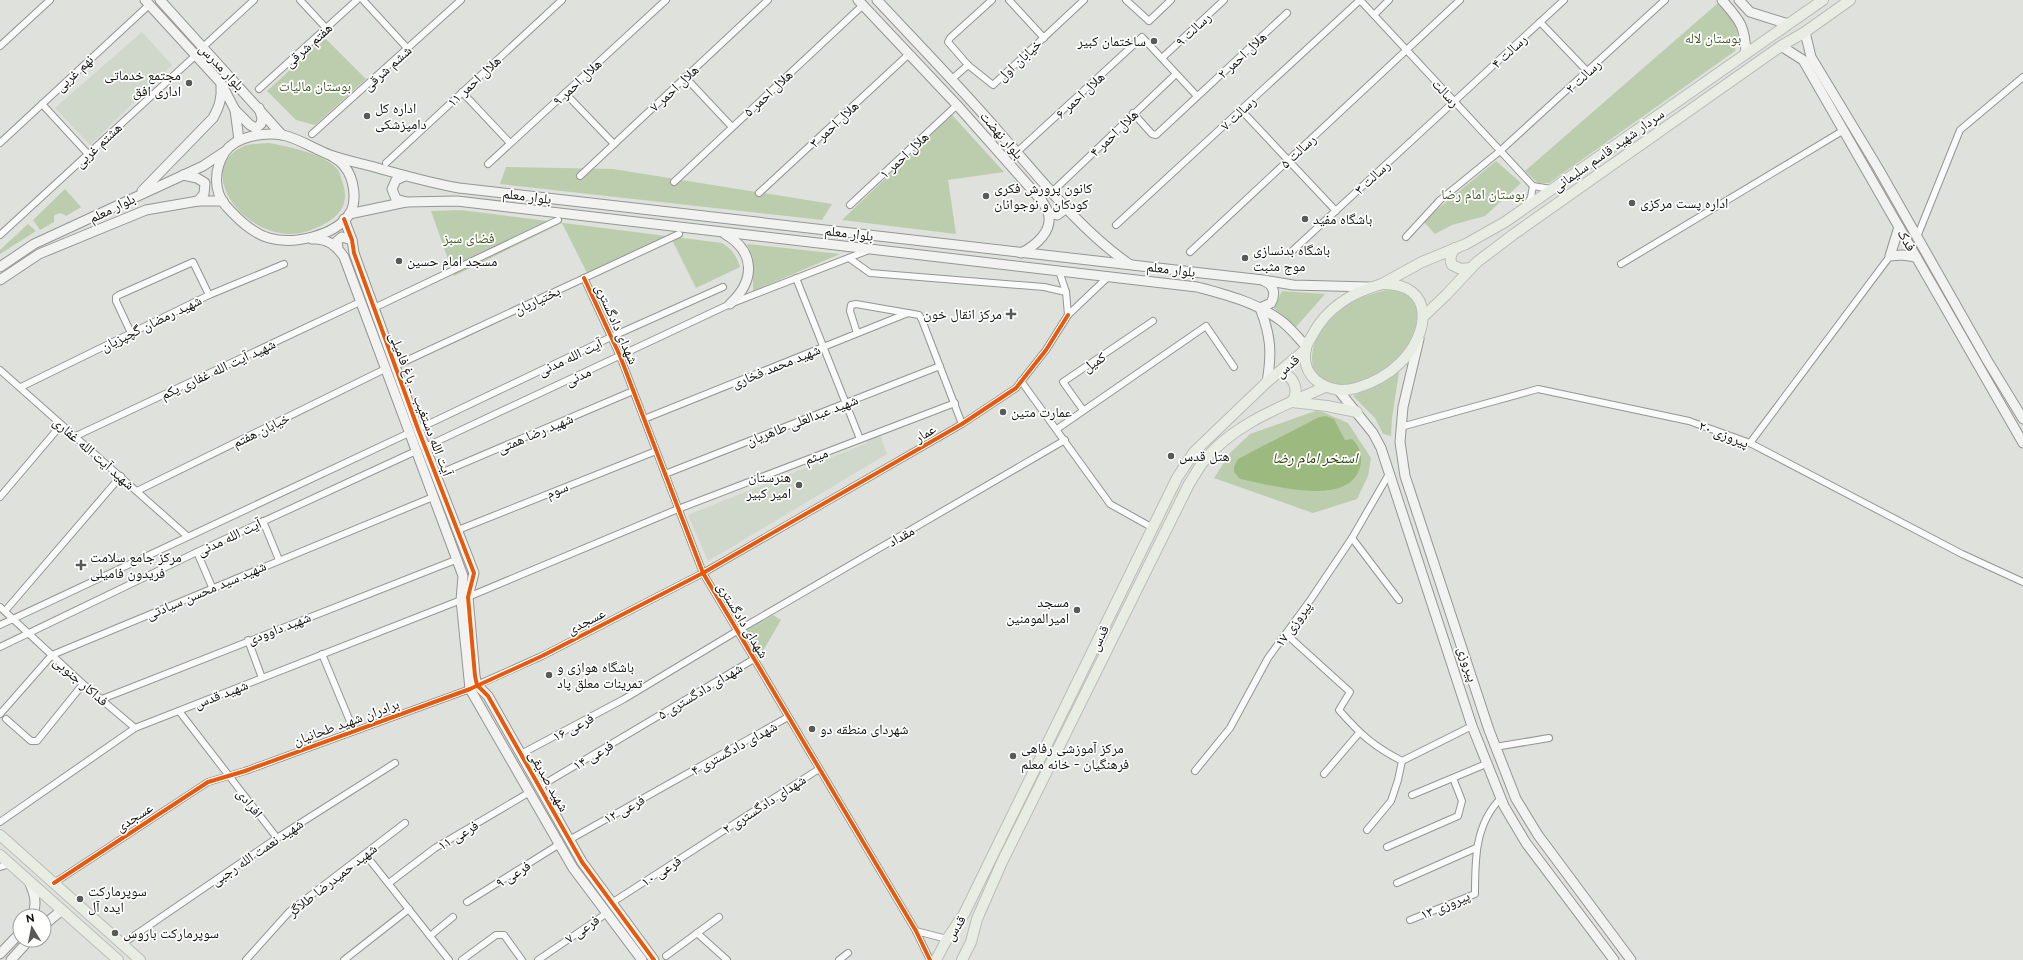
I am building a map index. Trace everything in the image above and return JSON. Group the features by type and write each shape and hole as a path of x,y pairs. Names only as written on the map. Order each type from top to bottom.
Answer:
{"main road":[{"name":"بلوار مدرس","path":"160,0 259,107 282,135"},
{"name":"بلوار نهضت","path":"877,0 952,80 1052,192 1113,252 1131,265"},
{"path":"1722,0 1739,20 1745,34 1746,54"},
{"path":"1739,0 1750,12 1788,24"},
{"name":"سردار شهید قاسم سلیمانی","path":"1382,284 1422,262 1455,248 1505,222 1823,0"},
{"path":"1424,316 1471,268 1514,234 1781,46 1805,32 1850,0"},
{"name":"بلوار مدرس","path":"147,2 221,83 235,110 239,140"},
{"name":"بلوار نهضت","path":"861,2 957,105 1042,201 1049,213"},
{"path":"1739,20 1746,18 1750,12"},
{"name":"فدک","path":"1805,32 1807,58 1844,130 2023,443"},
{"name":"فدک","path":"1781,46 1807,58 1917,237 2023,419"},
{"path":"139,194 213,118 219,107 222,95 221,83"},
{"path":"235,110 250,126 256,128 261,124 262,118 259,107"},
{"path":"308,239 333,228 347,217 353,199 352,181 344,166 330,155 308,144 282,135 256,135 239,140 225,152 217,167 216,185 222,201 244,224 268,238 281,241 308,239 324,240 338,248 338,241 342,237 352,240"},
{"name":"بلوار معلم","path":"0,267 34,244 139,194 203,166 225,152"},
{"name":"بلوار معلم","path":"330,155 432,184 465,189 646,208 1020,253 1263,280 1293,285 1371,287"},
{"path":"183,175 197,178 205,182 204,194 198,201"},
{"path":"406,176 396,180 392,189 396,198 406,202"},
{"name":"بلوار معلم","path":"0,280 39,254 146,210 198,201 222,201"},
{"name":"بلوار معلم","path":"347,217 406,202 457,201 1198,287 1236,297 1260,308 1281,321 1306,348"},
{"path":"1020,253 1032,248 1041,238 1047,226 1049,213 1057,215 1064,210 1066,206"},
{"name":"آیت الله دستغیب _ باغ فامیلی","path":"347,217 354,253 418,429 474,573 464,599"},
{"path":"1899,227 1890,256 1902,255 1916,257"},
{"path":"722,232 735,239 744,251 749,265 748,280 741,294 730,304"},
{"name":"آیت الله دستغیب _ باغ فامیلی","path":"338,248 344,257 433,497 458,559 463,576 464,599"},
{"path":"1455,248 1451,254 1450,260 1452,265 1461,269 1471,268"},
{"path":"1263,280 1272,287 1274,298 1266,307 1260,308 1268,330 1271,356 1267,382"},
{"path":"1382,284 1400,285 1409,289 1417,296 1422,306 1424,316 1420,335 1401,362 1380,379 1353,389 1339,391 1325,387 1312,378 1308,369 1306,348 1318,324 1328,313 1349,296 1382,284"},
{"name":"پیروزی","path":"1420,335 1402,408 1400,442 1405,476 1495,746 1516,799 1538,835 1631,960"},
{"name":"قدس","path":"936,960 948,937 964,914 1178,478 1194,452 1267,382 1306,348"},
{"path":"1279,372 1286,374 1294,383 1295,395 1292,402 1327,406 1357,412"},
{"name":"قدس","path":"962,960 971,942 978,919 1002,862 1188,484 1204,460 1233,434 1292,402 1325,387"},
{"name":"پیروزی","path":"1339,391 1373,433 1381,448 1472,726 1486,764 1501,798 1526,843 1614,960"},
{"name":"شهید صدیقی","path":"464,599 474,687 558,845 573,868 642,960"},
{"name":"شهید صدیقی","path":"474,687 488,696 582,862 613,902 654,960"},
{"path":"530,792 539,787"},
{"path":"0,835 140,960"},
{"path":"0,855 118,960"},
{"path":"29,881 36,897 35,908"},
{"path":"52,918 62,910"},
{"path":"1592,932 1604,924"},
{"path":"948,937 958,929 963,928 970,934 971,942"},
{"path":"0,953 12,941"},
{"path":"11,960 22,948"}],"street":[{"path":"0,46 50,0"},
{"path":"203,47 254,0"},
{"path":"300,0 326,28"},
{"name":"هفتم شرقی","path":"259,89 357,0"},
{"path":"363,0 408,48"},
{"name":"ششم شرقی","path":"312,134 461,0"},
{"name":"هلال احمر ۱۱","path":"386,163 562,0"},
{"path":"655,0 660,5"},
{"name":"هلال احمر ۹","path":"488,164 666,0"},
{"name":"هلال احمر ۷","path":"580,176 768,0"},
{"name":"خیابان اول","path":"992,0 950,38 948,42 968,65 993,85 1084,0"},
{"path":"1009,0 1044,38"},
{"path":"1126,0 1148,21 1172,0"},
{"name":"رسالت ۹","path":"1162,58 1224,0"},
{"name":"رسالت","path":"1360,0 1533,186"},
{"name":"رسالت ۷","path":"1116,225 1360,0"},
{"path":"1374,15 1389,0"},
{"name":"رسالت ۵","path":"1190,252 1460,0"},
{"name":"رسالت ۴","path":"1454,102 1564,0"},
{"name":"رسالت ۲","path":"1406,237 1440,200 1500,151 1665,0"},
{"name":"نهم غربی","path":"0,143 147,2"},
{"name":"هلال احمر ۵","path":"674,182 861,2"},
{"name":"هلال احمر ۲","path":"1133,113 1152,134 1156,135 1287,13"},
{"path":"1540,22 1587,71"},
{"name":"هلال احمر ۶","path":"1017,152 1142,38 1162,58"},
{"name":"هلال احمر ۳","path":"759,193 909,54"},
{"name":"هشتم غربی","path":"0,235 196,55"},
{"path":"1162,58 1197,96"},
{"path":"952,80 968,65"},
{"name":"هلال احمر ۴","path":"1052,192 1133,113 1176,74"},
{"path":"685,77 732,127"},
{"path":"1917,237 1960,130 2023,77"},
{"path":"462,92 510,143"},
{"path":"565,93 614,144"},
{"name":"رسالت ۳","path":"1290,253 1454,102"},
{"path":"42,104 88,154"},
{"name":"هلال احمر ۱","path":"850,205 957,105"},
{"path":"1241,110 1336,211"},
{"path":"1621,264 1844,130"},
{"path":"1526,207 1531,197 1533,186 1552,189"},
{"path":"374,308 558,220"},
{"name":"بختیاریان","path":"395,366 679,234"},
{"name":"مدنی","path":"425,447 730,304 870,249"},
{"path":"1750,443 1890,256"},
{"path":"849,258 870,273 1044,287 1066,292"},
{"path":"131,333 116,301 116,297 119,295 192,262 195,265 209,295"},
{"name":"شهید رمضان گچپزیان","path":"21,387 209,295 284,264"},
{"path":"1059,271 1066,292 1068,315"},
{"name":"عمار","path":"703,573 962,424 1016,388 1046,350 1068,315 1108,276"},
{"name":"شهدای دادگستری","path":"584,278 620,356 703,573 916,930 930,960"},
{"path":"796,278 860,439"},
{"name":"آیت الله مدنی","path":"418,429 611,337 723,287"},
{"name":"شهید آیت الله غفاری یکم","path":"76,436 360,302"},
{"path":"857,333 850,311 850,306 856,304 915,314 922,320 962,424"},
{"name":"شهید محمد فخاری","path":"644,418 908,313"},
{"name":"کمیل","path":"1083,410 1064,382 1153,321"},
{"path":"1057,429 1206,326 1234,367"},
{"name":"شهید عبدالعلی طاهریان","path":"665,474 940,366"},
{"name":"خیابان هفتم","path":"137,491 385,369"},
{"name":"شهید آیت الله غفاری","path":"1,375 21,387 61,425 76,436 187,536"},
{"path":"1022,381 1110,504 1153,528"},
{"name":"پیروزی ۲۰","path":"1401,427 1538,389 1689,421 1750,443 1962,554 2023,582"},
{"name":"شهید رضا همتی","path":"436,474 633,391"},
{"name":"میثم","path":"464,599 678,509 955,403"},
{"path":"0,496 61,425"},
{"name":"آیت الله مدنی","path":"0,625 409,433"},
{"name":"مقداد","path":"624,699 737,631 1065,440"},
{"name":"آیت الله مدنی","path":"0,647 197,552 416,451"},
{"name":"سوم","path":"458,530 656,451"},
{"name":"پیروزی ۱۷","path":"1195,771 1230,728 1268,658 1352,538 1389,474"},
{"path":"5,612 121,476"},
{"name":"شهید سید محسن سیادتی","path":"0,714 52,655 212,587 433,497"},
{"path":"263,521 279,560"},
{"path":"1352,538 1399,600"},
{"path":"197,552 212,587"},
{"name":"شهید داوودی","path":"102,699 248,640 458,559"},
{"name":"عسجدی","path":"474,687 542,656 703,573"},
{"name":"شهید قدس","path":"0,822 135,728 464,599"},
{"name":"فداکار جنوبی","path":"0,607 14,618 83,684 135,728"},
{"path":"1286,634 1350,692 1339,710 1359,733 1378,748 1402,761"},
{"path":"248,640 262,678"},
{"name":"برادران شهید طحانیان","path":"322,654 354,732"},
{"name":"شهدای دادگستری ۵","path":"647,723 754,659"},
{"path":"6,719 32,741 37,741 83,684"},
{"name":"برادران شهید طحانیان","path":"229,775 354,732 474,687"},
{"name":"فرعی ۱۶","path":"521,754 624,699"},
{"name":"افرادی","path":"179,711 277,838"},
{"name":"شهدای دادگستری ۴","path":"679,778 788,717"},
{"name":"فرعی ۱۴","path":"539,787 647,723"},
{"path":"1402,761 1472,726"},
{"path":"1324,774 1359,733"},
{"path":"1495,746 1549,738"},
{"path":"1367,830 1391,801 1402,761"},
{"name":"شهید نعمت الله رجبی","path":"122,944 277,838 395,763"},
{"path":"1412,795 1486,764"},
{"name":"شهدای دادگستری ۲","path":"710,840 819,769"},
{"name":"عسجدی","path":"54,883 208,782 229,775"},
{"name":"فرعی ۱۲","path":"569,840 679,778"},
{"path":"1387,847 1458,816 1462,801 1453,778"},
{"name":"فرعی ۱۱","path":"389,883 435,848 530,792"},
{"name":"پیروزی ۱۳","path":"1410,920 1474,894 1476,848 1491,808 1501,798"},
{"name":"شهید حمیدرضا طلاگر","path":"246,960 289,912 405,823"},
{"name":"فرعی ۱۰","path":"613,902 710,840"},
{"name":"فرعی ۹","path":"467,902 558,845"},
{"path":"1397,883 1476,848"},
{"path":"365,854 449,960"},
{"path":"0,867 10,864"},
{"path":"344,960 409,909"},
{"name":"فرعی ۷","path":"538,960 607,912"},
{"path":"430,936 453,917"},
{"path":"666,956 719,917"},
{"path":"916,930 948,937"},
{"path":"697,933 727,960"},
{"path":"462,960 496,935 500,934 504,935 522,960"},
{"path":"839,960 848,952"}],"shaded area":[{"path":"142,32 172,65 90,145 55,108"},
{"name":"هنرستان امیر کبیر","path":"878,430 887,454 708,561 688,515 867,443 865,434"}],"green space":[{"name":"بوستان لاله","path":"1718,3 1736,24 1737,42 1735,51 1549,183 1538,183 1525,171"},
{"name":"بوستان مالیات","path":"325,38 366,79 315,125 296,120 267,91"},
{"path":"952,115 1004,172 948,180 956,234 842,220"},
{"path":"268,143 285,146 316,155 325,159 338,170 345,191 345,200 338,214 325,223 308,231 287,234 267,229 249,219 234,205 225,189 223,172 228,158 244,146"},
{"name":"بوستان امام رضا","path":"1496,161 1521,183 1485,216 1452,225 1435,234 1423,221"},
{"path":"506,167 613,169 832,204 822,220 500,184"},
{"path":"65,189 81,207 66,216 61,213 57,214 54,216 54,222 40,230 33,220"},
{"name":"فضای سبز","path":"461,210 722,243 733,253 740,267 696,288 671,238 590,279 562,223 454,276 431,211"},
{"path":"28,224 36,231 0,254 0,250"},
{"path":"747,244 840,254 753,291 753,258"},
{"path":"1389,289 1403,292 1412,299 1416,307 1416,328 1406,348 1392,364 1382,371 1358,382 1343,385 1325,381 1318,375 1312,360 1315,342 1324,325 1341,307 1365,296"},
{"path":"1282,291 1325,294 1296,327 1274,308"},
{"path":"1399,372 1392,418 1391,436 1383,434 1375,418 1353,396"},
{"path":"1318,410 1348,423 1371,458 1368,476 1357,499 1313,513 1214,478 1231,452 1250,434"},
{"path":"773,615 781,620 760,656 745,631"}],"water":[{"name":"استخر امام رضا","path":"1326,416 1334,419 1345,440 1352,439 1359,448 1361,463 1353,480 1341,487 1325,491 1307,491 1240,479 1234,472 1234,467 1238,459 1319,417"}],"cycle path":[{"path":"344,219 352,240 354,253 418,429 474,573 468,597 477,685 488,696 582,862 654,960"},
{"path":"584,278 620,356 703,573 916,931 930,960"},
{"path":"54,883 208,782 245,771 470,689 542,656 703,573 962,424 1016,388 1046,350 1068,315"}],"place":[{"name":"ساختمان کبیر","path":"1154,41"},
{"name":"مجتمع خدماتی اداری افق","path":"189,83"},
{"name":"اداره کل دامپزشکی","path":"367,116"},
{"name":"کانون پرورش فکری کودکان و نوجوانان","path":"986,196"},
{"name":"اداره پست مرکزی","path":"1632,203"},
{"name":"باشگاه مفید","path":"1305,219"},
{"name":"باشگاه بدنسازی موج مثبت","path":"1245,258"},
{"name":"مسجد امام حسین","path":"399,261"},
{"name":"مرکز انقال خون","path":"1011,314"},
{"name":"عمارت متین","path":"1003,412"},
{"name":"هتل قدس","path":"1171,456"},
{"name":"هنرستان امیر کبیر","path":"799,485"},
{"name":"مرکز جامع سلامت فریدون فامیلی","path":"81,565"},
{"name":"مسجد امیرالمومنین","path":"1077,610"},
{"name":"باشگاه هوازی و تمرینات معلق پاد","path":"549,675"},
{"name":"شهردای منطقه دو","path":"812,729"},
{"name":"مرکز آموزشی رفاهی فرهنگیان - خانه معلم","path":"1013,756"},
{"name":"سوپرمارکت ایده آل","path":"80,899"},
{"name":"سوپرمارکت باروس","path":"115,933"}]}
